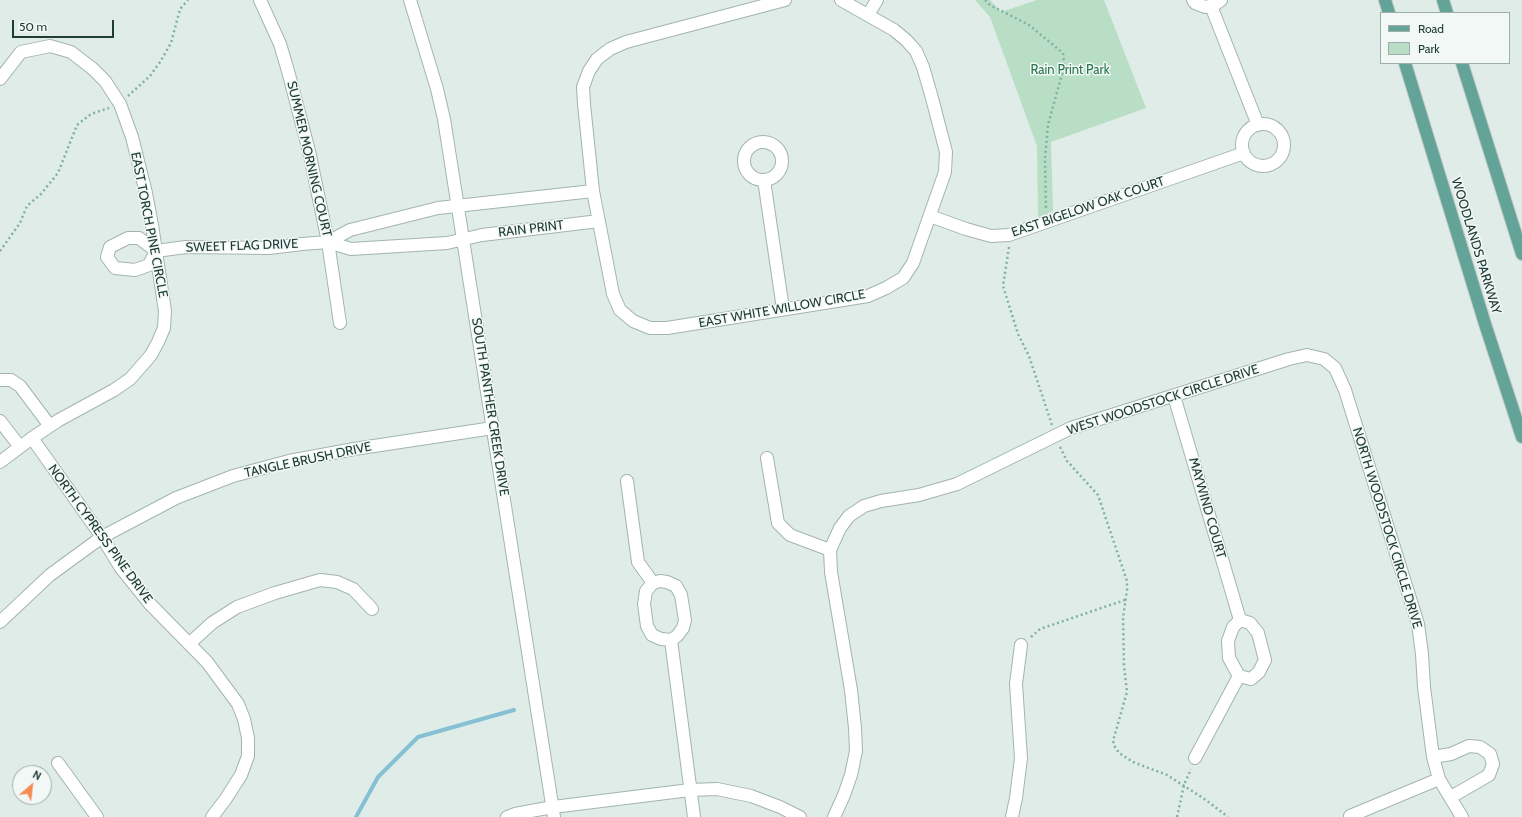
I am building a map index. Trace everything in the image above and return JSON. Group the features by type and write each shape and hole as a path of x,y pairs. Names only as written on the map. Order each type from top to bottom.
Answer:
{"main road":[{"path":"1385,0 1389,12"},
{"path":"1443,0 1447,12"},
{"name":"WOODLANDS PARKWAY","path":"1405,64 1485,324 1522,437"},
{"path":"1462,64 1522,254"}],"street":[{"name":"SUMMER MORNING COURT","path":"260,0 280,44 309,151 328,242 340,324"},
{"name":"SOUTH PANTHER CREEK DRIVE","path":"410,0 444,119 554,812"},
{"name":"EAST WHITE WILLOW CIRCLE","path":"785,0 626,42 610,49 597,59 589,71 583,87 593,191 613,294 620,310 633,321 650,328 667,328 868,296 903,278 913,263 945,172 946,152 924,67 916,50 894,30 841,0"},
{"path":"868,15 877,0"},
{"path":"1193,0 1195,4 1205,7 1216,3 1258,125"},
{"name":"EAST TORCH PINE CIRCLE","path":"0,79 21,52 50,46 71,52 93,69 105,81 120,104 132,137 146,193 163,287 165,311 164,328 158,342 151,355 130,380 50,426 20,446 0,462"},
{"path":"1266,124 1273,126 1281,134 1284,151 1276,162 1261,166 1254,164 1244,153 1242,144 1246,134 1251,128 1266,124"},
{"name":"EAST BIGELOW OAK COURT","path":"930,216 991,236 1009,235 1244,153"},
{"path":"764,180 783,309"},
{"path":"459,206 593,191"},
{"name":"SWEET FLAG DRIVE","path":"328,242 350,230 438,208 459,206"},
{"name":"RAIN PRINT","path":"464,239 482,235 599,221"},
{"name":"SWEET FLAG DRIVE","path":"156,251 186,247 269,248 328,242 351,249 447,243 464,239"},
{"name":"WEST WOODSTOCK CIRCLE DRIVE","path":"834,817 844,796 851,775 856,751 851,690 830,572 830,550 840,528 849,516 864,506 881,501 919,495 957,484 1055,435 1111,414 1174,396 1289,359 1307,355 1324,359"},
{"name":"NORTH WOODSTOCK CIRCLE DRIVE","path":"1324,359 1336,368 1345,390 1418,624 1433,757 1439,779 1462,817"},
{"path":"0,380 10,380 16,382 50,426"},
{"name":"MAYWIND COURT","path":"1174,396 1240,620"},
{"path":"0,421 20,446"},
{"name":"TANGLE BRUSH DRIVE","path":"0,622 50,575 102,537 176,498 233,476 289,461 346,450 492,428"},
{"name":"NORTH CYPRESS PINE DRIVE","path":"32,438 102,537 121,568 150,604 207,662 238,704 244,719 248,738 248,756 241,775 212,817"},
{"path":"767,458 778,523 790,535 830,550"},
{"path":"626,481 638,562 653,583"},
{"path":"189,644 212,623 237,607 275,593 320,580 337,582 353,590 372,609"},
{"path":"660,581 676,586 681,595 685,620 683,628 677,636 671,640 661,639 652,635 648,626 644,604 646,590 653,583 660,581"},
{"path":"1240,620 1250,623 1258,633 1265,660 1259,672 1251,679 1239,676 1229,658 1228,641 1233,627 1240,620"},
{"path":"671,640 694,817"},
{"path":"1012,817 1021,758 1016,684 1021,645"},
{"path":"1195,758 1239,676"},
{"path":"1433,757 1451,754 1469,746 1480,747 1490,754 1493,764 1488,775 1451,797"},
{"path":"58,763 96,817"},
{"path":"1350,816 1439,779"},
{"path":"507,817 515,814 554,812 690,790 717,789 751,796 780,807 800,817"}],"path":[{"path":"0,251 20,223 27,206 40,194 58,173 77,125 91,114 120,104 150,76 171,43 180,9 188,0"},
{"path":"985,0 990,5 1029,24 1063,53 1064,63 1048,125 1045,158 1046,208 1049,220"},
{"path":"1009,235 1009,248 1002,286 1018,334 1029,356 1062,453 1067,461 1098,495 1127,581 1123,626 1124,666 1127,692 1113,741 1119,753 1133,762 1167,775 1228,817"},
{"path":"1021,645 1040,629 1125,600"},
{"path":"1177,817 1184,786 1195,758"}],"green space":[{"name":"Rain Print Park","path":"975,0 990,0 1001,12 1037,0 1104,0 1146,108 1051,142 1053,211 1038,217 1037,146 990,17"}],"waterway":[{"path":"356,817 378,777 418,737 514,710"}]}
